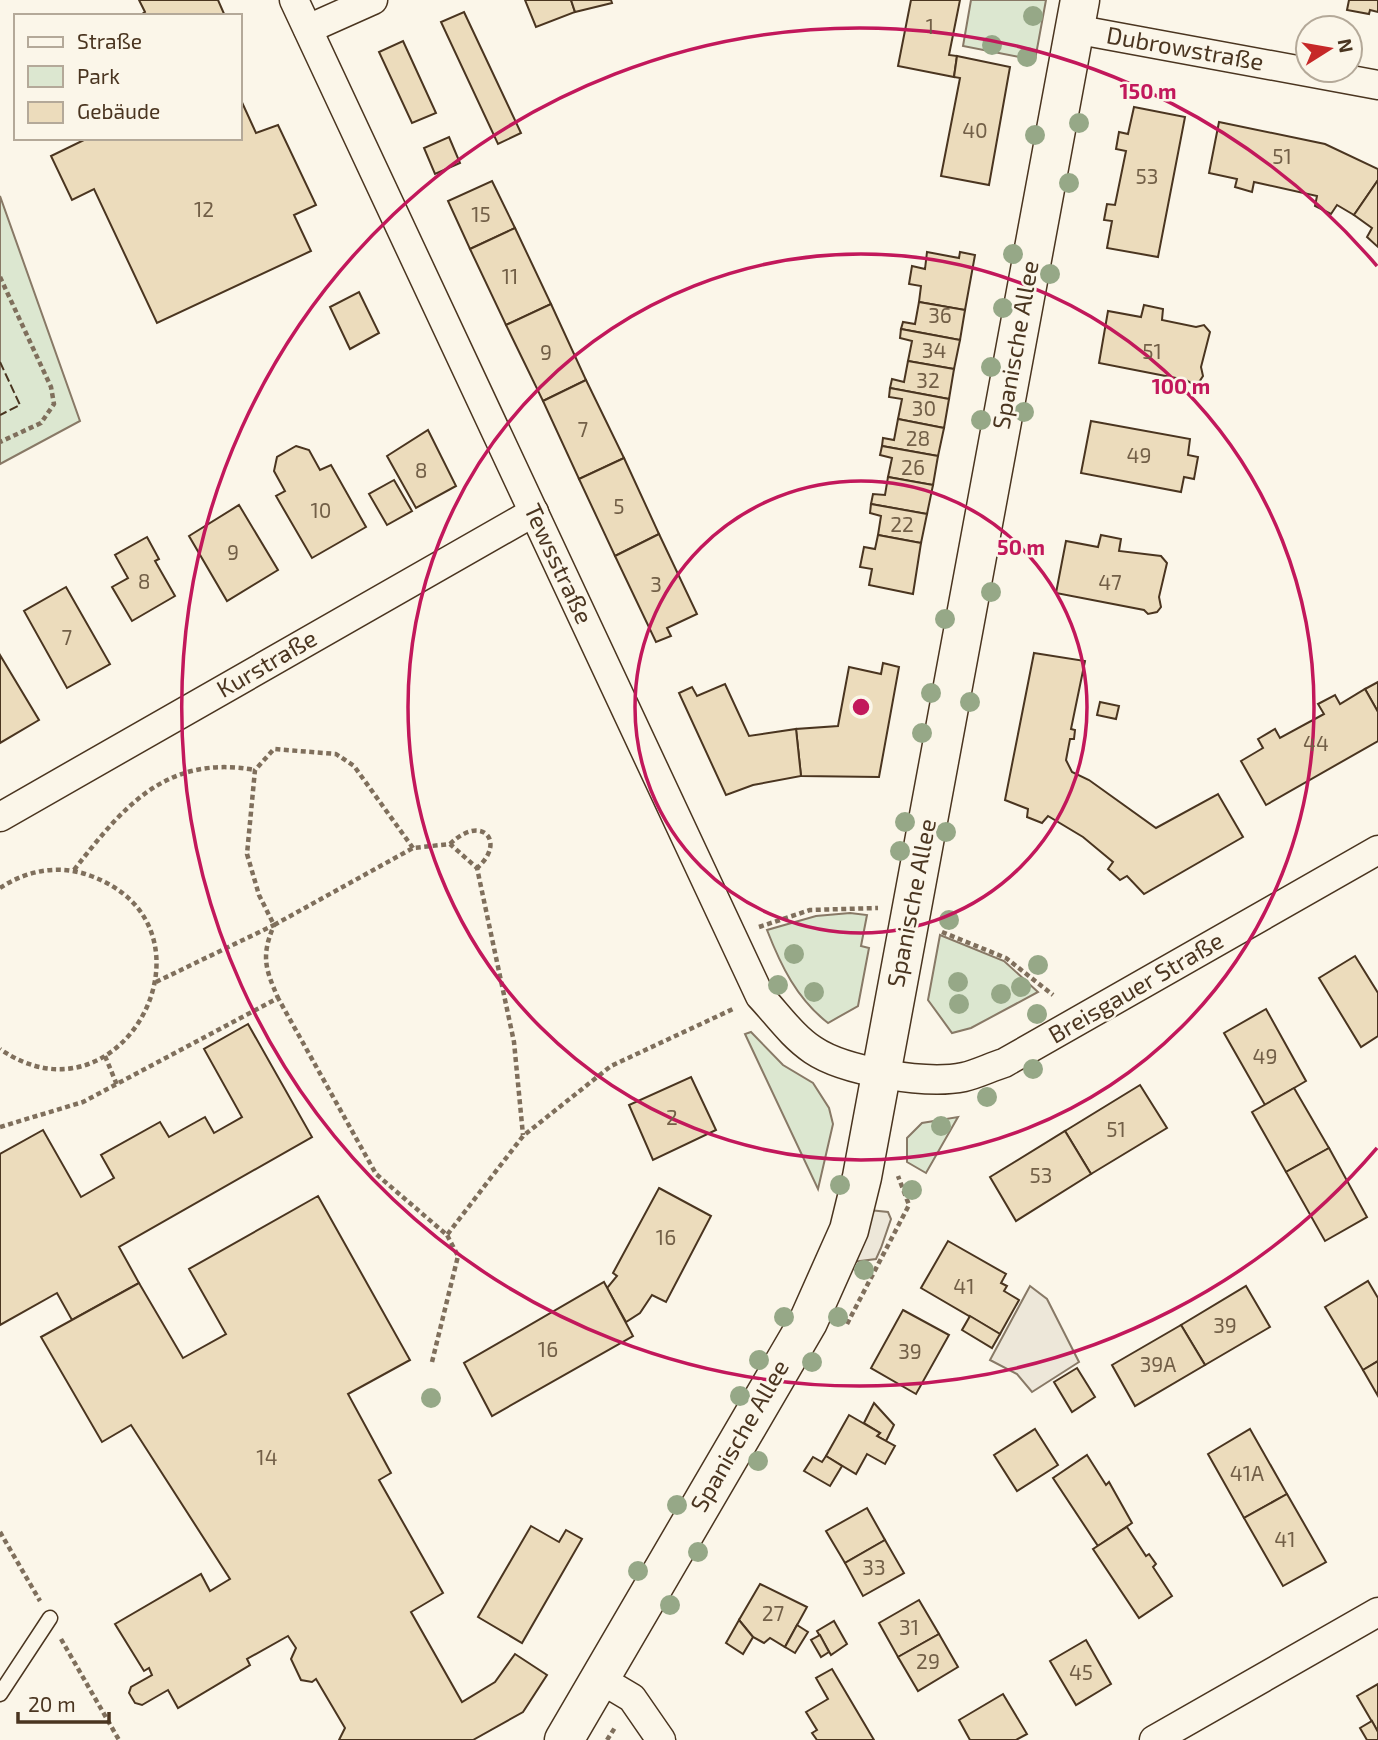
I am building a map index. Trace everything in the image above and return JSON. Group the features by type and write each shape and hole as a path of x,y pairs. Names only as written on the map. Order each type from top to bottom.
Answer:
{"main road":[{"name":"Spanische Allee","path":"564,1740 808,1322 849,1230 862,1177 1077,14"}],"street":[{"name":"Tewsstraße","path":"294,0 761,996 790,1030 813,1050 834,1060 880,1072"},
{"path":"308,29 373,0"},
{"name":"Dubrowstraße","path":"1077,14 1378,85"},
{"name":"Kurstraße","path":"0,817 534,512"},
{"name":"Breisgauer Straße","path":"880,1072 923,1079 963,1077 1004,1063 1378,850"},
{"path":"1154,1740 1378,1612"},
{"path":"600,1679 632,1698 661,1740"}],"lane":[{"path":"0,1694 50,1618"}],"path":[{"path":"0,277 51,387 54,404 41,423 0,442"},
{"path":"413,848 354,766 336,754 274,750 255,770 247,854 259,895 274,925 265,947 266,969 278,998 376,1174 447,1235 458,1256 432,1362"},
{"path":"74,871 113,822 145,793 207,766 229,765 255,770"},
{"path":"156,982 274,925 413,848 450,844 462,833 472,829 481,830 489,837 491,849 488,859 477,868"},
{"path":"450,844 477,868 514,1042 523,1136"},
{"path":"0,888 34,872 58,869 74,871 104,881 124,895 140,913 151,934 157,958 151,1005 140,1025 124,1043 105,1056 83,1065 59,1068 35,1066 0,1049"},
{"path":"759,926 810,910 884,908"},
{"path":"938,931 1006,958 1053,995"},
{"path":"0,1126 83,1102 278,998"},
{"path":"447,1235 523,1136 611,1066 737,1007"},
{"path":"105,1056 117,1085"}],"green space":[{"path":"971,0 1046,0 1035,60 963,46"},
{"path":"0,196 80,421 0,464"},
{"path":"850,913 867,915 861,946 869,948 858,1006 828,1023 807,1003 791,981 767,930 816,916"},
{"path":"940,935 1004,961 1038,992 971,1028 952,1033 928,1000"},
{"path":"751,1032 783,1065 813,1083 829,1108 833,1124 818,1189 745,1034"},
{"path":"958,1117 926,1173 907,1162 907,1138 922,1123"}],"shaded area":[{"path":"869,1210 888,1212 891,1219 876,1259 852,1262"},
{"path":"1030,1286 1047,1299 1079,1362 1032,1392 1017,1374 990,1360"}],"building":[{"path":"139,0 218,0 224,14 142,14 145,12"},
{"path":"525,0 571,0 575,12 536,27"},
{"path":"571,0 611,0 612,3 575,12"},
{"path":"911,0 960,0 949,55 957,56 954,77 898,66"},
{"path":"1349,0 1378,0 1378,12 1370,10 1369,14 1347,10"},
{"path":"464,12 521,133 498,144 441,22"},
{"path":"403,41 436,113 412,123 379,52"},
{"path":"957,56 1010,67 989,185 941,176 960,78 954,77"},
{"path":"242,102 256,133 278,125 316,205 294,215 311,251 157,323 94,189 72,200 51,156 84,140 242,140"},
{"path":"1134,107 1185,117 1158,257 1107,248 1112,221 1104,220 1107,204 1115,205 1126,151 1116,149 1119,132 1128,134"},
{"path":"1219,122 1325,144 1378,169 1378,180 1354,215 1337,205 1331,214 1315,206 1317,196 1254,182 1252,192 1235,187 1237,179 1209,173"},
{"path":"449,137 460,163 435,174 424,148"},
{"path":"1378,180 1378,247 1367,237 1372,228 1354,215"},
{"path":"492,181 515,228 470,249 448,201"},
{"path":"515,228 551,304 506,325 470,249"},
{"path":"927,252 959,258 960,252 975,255 965,310 919,302 921,286 909,284 912,266 925,269"},
{"path":"359,292 379,333 350,349 330,307"},
{"path":"919,302 965,310 960,340 901,329 903,322 915,324"},
{"path":"551,304 586,380 543,401 506,325"},
{"path":"1144,305 1163,309 1162,320 1196,327 1204,325 1210,332 1201,367 1203,376 1199,382 1191,383 1099,363 1108,311 1141,317"},
{"path":"901,329 960,340 954,369 908,361 912,341 900,338"},
{"path":"908,361 954,369 949,399 890,388 892,379 904,382"},
{"path":"586,380 624,458 579,479 543,401"},
{"path":"890,388 949,399 944,428 898,419 902,399 889,397"},
{"path":"898,419 944,428 938,456 882,446 883,438 894,440"},
{"path":"1091,421 1190,439 1188,455 1198,457 1194,479 1184,477 1181,492 1081,473"},
{"path":"428,430 456,486 416,508 387,456"},
{"path":"296,446 309,450 320,470 331,465 366,527 312,558 276,496 285,491 274,471 277,457"},
{"path":"882,446 938,456 933,485 888,477 892,458 880,455"},
{"path":"624,458 659,534 615,556 579,479"},
{"path":"888,477 933,485 927,514 871,504 873,494 885,495"},
{"path":"394,480 412,511 387,525 369,494"},
{"path":"871,504 927,514 921,543 878,535 881,516 870,513"},
{"path":"239,505 278,570 227,601 189,536"},
{"path":"659,534 697,614 667,628 671,636 656,642 615,556"},
{"path":"878,535 921,543 913,594 869,585 872,569 860,567 864,547 875,549"},
{"path":"1101,535 1121,539 1119,551 1161,556 1167,563 1159,597 1161,607 1157,612 1148,614 1144,610 1056,593 1066,541 1098,547"},
{"path":"147,537 159,559 155,561 175,596 132,621 112,587 128,578 115,555"},
{"path":"66,587 110,664 67,688 24,611"},
{"path":"1034,653 1085,661 1071,729 1075,730 1074,739 1070,739 1066,760 1072,772 1089,780 1156,828 1218,794 1243,837 1144,894 1127,876 1120,880 1108,869 1113,862 1083,837 1048,816 1042,823 1027,817 1028,809 1005,800"},
{"path":"0,655 39,720 0,743"},
{"path":"883,663 899,667 879,777 801,776 796,729 838,726 849,667 881,674"},
{"path":"1378,682 1378,712 1365,689"},
{"path":"725,684 749,736 796,729 801,776 753,785 726,795 679,693 692,687 697,696"},
{"path":"1365,689 1378,712 1378,741 1266,805 1241,761 1263,748 1258,739 1275,729 1280,738 1324,714 1318,704 1335,695 1340,704"},
{"path":"1100,702 1119,706 1116,719 1097,715"},
{"path":"1355,956 1378,993 1378,1036 1361,1047 1319,978"},
{"path":"1266,1009 1306,1081 1265,1105 1224,1033"},
{"path":"248,1024 312,1137 119,1247 139,1283 72,1320 57,1293 0,1325 0,1154 43,1130 81,1197 114,1178 101,1155 160,1122 169,1137 205,1117 214,1133 242,1117 204,1049"},
{"path":"691,1077 716,1130 653,1160 629,1105"},
{"path":"1140,1085 1167,1128 1091,1174 1065,1131"},
{"path":"1294,1088 1329,1148 1286,1172 1252,1112"},
{"path":"1065,1131 1091,1174 1016,1221 990,1177"},
{"path":"1329,1148 1367,1217 1325,1241 1286,1172"},
{"path":"659,1188 711,1216 666,1302 652,1295 640,1313 626,1322 607,1288 617,1276 613,1273"},
{"path":"318,1196 410,1360 348,1394 391,1473 379,1480 443,1593 411,1612 462,1702 495,1682 515,1654 547,1675 523,1712 473,1740 339,1740 345,1728 316,1679 312,1682 301,1680 291,1659 296,1648 288,1636 247,1659 250,1665 178,1708 168,1690 142,1705 135,1703 129,1693 131,1687 152,1675 149,1668 144,1671 115,1624 201,1574 210,1591 230,1579 131,1425 102,1442 41,1337 139,1283 183,1358 226,1334 189,1269"},
{"path":"948,1241 1006,1274 1001,1283 1007,1286 1004,1291 1019,1300 1000,1334 921,1288"},
{"path":"1368,1281 1378,1298 1378,1361 1363,1370 1325,1307"},
{"path":"604,1282 633,1336 492,1416 464,1363"},
{"path":"1246,1286 1270,1327 1205,1365 1181,1325"},
{"path":"903,1310 949,1335 916,1394 871,1368"},
{"path":"970,1316 1000,1334 992,1348 962,1330"},
{"path":"1181,1325 1205,1365 1135,1406 1112,1365"},
{"path":"1378,1361 1378,1396 1363,1370"},
{"path":"1077,1368 1095,1397 1072,1412 1054,1382"},
{"path":"874,1403 894,1425 886,1441 877,1436 880,1433 864,1423"},
{"path":"849,1415 880,1433 877,1436 895,1446 885,1464 867,1454 856,1474 826,1456"},
{"path":"1035,1429 1058,1465 1017,1491 994,1455"},
{"path":"1250,1429 1287,1494 1244,1518 1208,1454"},
{"path":"1087,1455 1106,1485 1109,1482 1132,1523 1098,1546 1053,1478"},
{"path":"826,1456 842,1466 830,1486 804,1471 813,1457 822,1462"},
{"path":"1287,1494 1326,1562 1283,1586 1244,1518"},
{"path":"867,1508 885,1540 845,1563 826,1531"},
{"path":"531,1526 559,1542 566,1530 582,1539 522,1643 478,1617"},
{"path":"1127,1527 1146,1556 1149,1554 1156,1564 1153,1567 1172,1596 1139,1618 1093,1549"},
{"path":"885,1540 904,1573 863,1596 845,1563"},
{"path":"760,1584 807,1607 785,1647 770,1638 764,1643 753,1637 739,1620"},
{"path":"919,1600 939,1634 898,1657 879,1623"},
{"path":"739,1620 753,1637 743,1654 726,1643"},
{"path":"834,1621 847,1644 831,1655 817,1631"},
{"path":"797,1625 808,1632 795,1653 785,1647"},
{"path":"939,1634 958,1667 918,1691 898,1657"},
{"path":"820,1635 829,1652 821,1657 811,1640"},
{"path":"1086,1640 1111,1684 1076,1705 1050,1661"},
{"path":"832,1669 874,1740 817,1740 812,1733 817,1730 806,1712 828,1699 816,1678"},
{"path":"1378,1684 1378,1732 1357,1696"},
{"path":"1003,1694 1027,1734 1016,1740 970,1740 959,1720"},
{"path":"1372,1721 1378,1732 1378,1740 1367,1740 1360,1728"}],"fence":[{"path":"0,362 20,405 0,415"}]}
